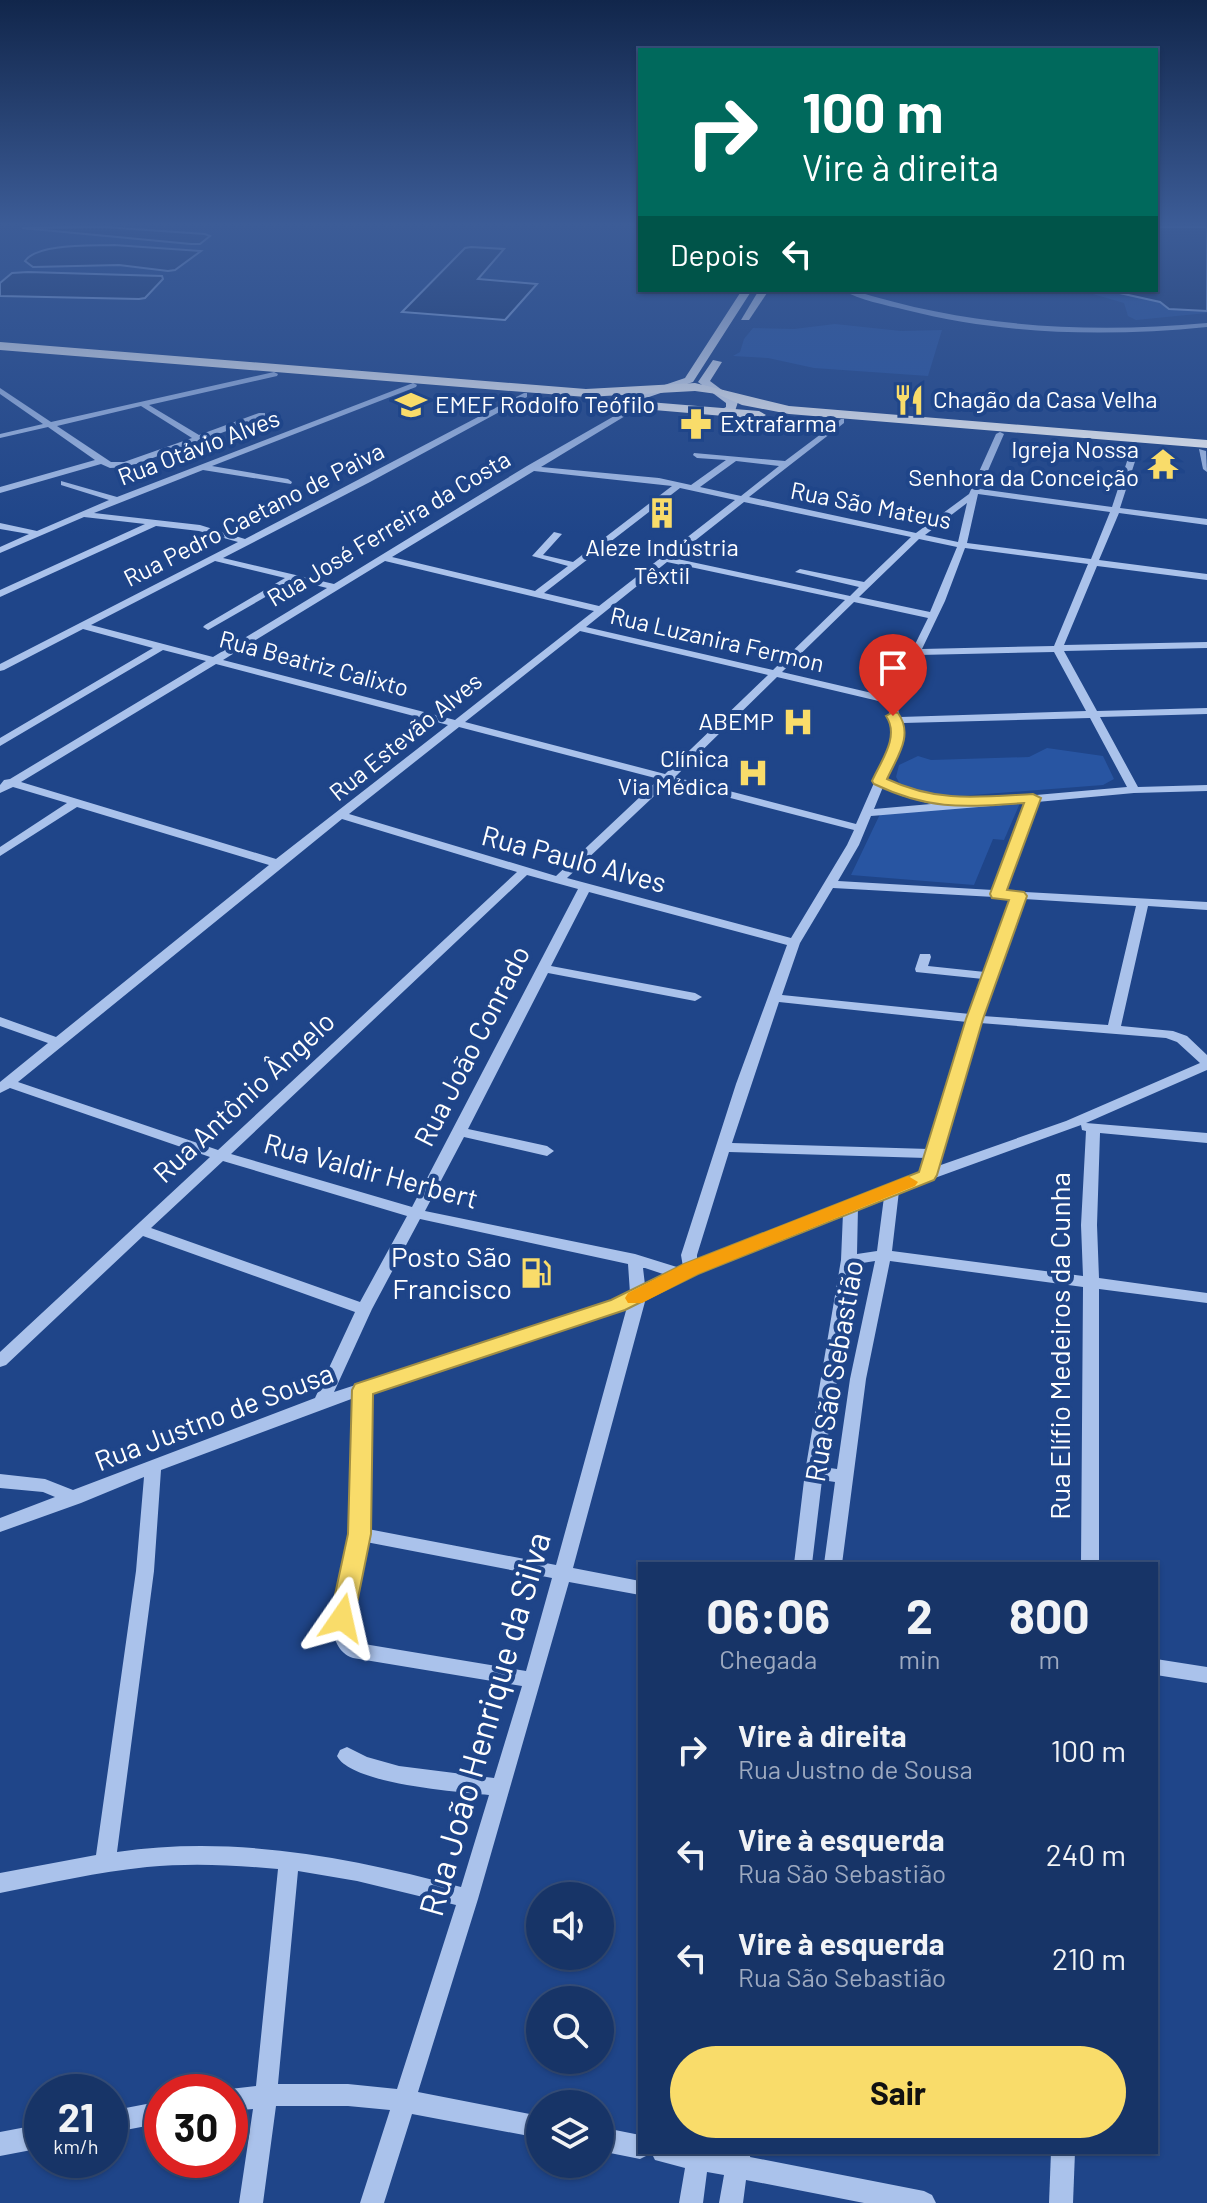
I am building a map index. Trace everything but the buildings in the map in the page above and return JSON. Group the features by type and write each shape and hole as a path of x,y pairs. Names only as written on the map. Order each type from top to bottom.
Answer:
{"highway":[{"path":"0,346 586,393 695,387 720,391 742,401 789,410 1205,449"},
{"path":"0,352 1136,446 1205,449"}],"main road":[{"path":"637,405 642,396 689,380 721,330"},
{"path":"722,355 704,382 732,402 731,409 723,412"}],"street":[{"path":"0,434 256,373"},
{"path":"122,406 274,374"},
{"name":"Rua Otávio Alves","path":"0,550 117,500 413,385"},
{"path":"0,390 106,463"},
{"name":"Rua Pedro Caetano de Paiva","path":"3,664 247,542 524,395"},
{"path":"143,404 197,437"},
{"name":"Rua José Ferreira da Costa","path":"4,784 637,405"},
{"path":"2,487 106,463 125,465 262,415"},
{"name":"Rua Estevão Alves","path":"4,1086 455,724 841,421"},
{"path":"686,1272 743,1084 777,998 794,943 831,884 860,828 900,735 891,711 892,701 933,616 970,519 974,493 1000,434"},
{"path":"1134,790 1058,649 1115,511 1136,446"},
{"path":"1205,449 1207,469"},
{"path":"697,455 788,464"},
{"path":"693,488 734,459"},
{"path":"203,467 288,482"},
{"name":"Rua São Mateus","path":"529,468 650,479 961,545 1207,577"},
{"path":"64,483 117,500"},
{"path":"537,594 679,485"},
{"path":"558,880 916,537 974,493 1207,522"},
{"path":"84,515 200,528 247,542"},
{"path":"0,594 155,523"},
{"path":"0,526 40,534"},
{"path":"557,534 537,556 575,565"},
{"path":"213,558 335,587"},
{"name":"Rua Luzanira Fermon","path":"384,558 602,610"},
{"path":"664,559 850,601 933,616"},
{"path":"800,572 866,585"},
{"path":"208,627 294,577"},
{"name":"Rua Beatriz Calixto","path":"81,626 860,828"},
{"name":"Rua Luzanira Fermon","path":"579,628 892,701"},
{"path":"915,652 1207,645"},
{"path":"0,743 162,647"},
{"path":"896,720 1207,711"},
{"path":"879,781 906,794 953,803"},
{"path":"4,784 279,864"},
{"path":"867,813 953,803 1134,790 1205,791"},
{"path":"998,894 1033,798"},
{"path":"0,852 75,803"},
{"name":"Rua Paulo Alves","path":"343,816 525,871 794,943"},
{"name":"Rua Antônio Ângelo","path":"0,1361 525,871"},
{"path":"831,884 1207,906"},
{"name":"Rua João Conrado","path":"321,1402 364,1309 460,1132 585,887"},
{"path":"928,1175 975,1019 1019,896"},
{"path":"1114,1030 1143,902"},
{"path":"925,957 921,969 990,976"},
{"path":"543,968 695,997"},
{"path":"777,998 1178,1037 1207,1064"},
{"path":"0,1021 58,1042"},
{"name":"Rua Justno de Sousa","path":"0,1525 321,1402 600,1312 638,1297 686,1272 892,1188 1071,1124 1207,1064"},
{"name":"Rua Valdir Herbert","path":"4,1086 219,1156 416,1214 686,1272"},
{"path":"1071,1124 1207,1138"},
{"name":"Rua Elífio Medeiros da Cunha","path":"1090,1562 1089,1225 1093,1128"},
{"path":"460,1132 547,1151"},
{"path":"724,1147 932,1154"},
{"name":"Rua São Sebastião","path":"833,1562 858,1379 884,1255 892,1188"},
{"name":"Rua São Sebastião","path":"803,1562 814,1472 849,1260 851,1206"},
{"path":"141,1230 364,1309"},
{"path":"849,1260 884,1255 1207,1298"},
{"name":"Rua João Henrique da Silva","path":"372,2203 468,1899 563,1575 638,1297 635,1259"},
{"path":"829,1375 858,1379"},
{"path":"362,1390 359,1534 341,1632 346,1644 353,1650 533,1680"},
{"path":"105,1864 145,1571 153,1467"},
{"path":"814,1472 845,1477"},
{"path":"0,1481 45,1486 75,1498"},
{"path":"359,1534 638,1588"},
{"path":"1158,1667 1207,1675"},
{"path":"347,1756 385,1771 501,1788"},
{"path":"0,1883 167,1856 232,1855 289,1859 366,1873 468,1899"},
{"path":"251,2203 266,2094 289,1859"},
{"path":"248,2097 320,2093 403,2098 526,2124"},
{"path":"0,2144 24,2139"},
{"path":"614,2142 638,2147"},
{"path":"1061,2203 1063,2154"},
{"path":"691,2203 699,2156 738,2159 924,2203"},
{"path":"731,2203 738,2159"}],"shaded area":[{"path":"752,330 942,330 928,376 814,368 768,358 733,356 740,352 744,339"},
{"path":"1047,748 1103,756 1114,779 1103,785 946,797 920,794 900,784 896,777 899,765 918,756 931,760 1029,757"},
{"path":"1020,803 1004,840 993,839 974,885 851,875 882,810"}],"slow traffic":[{"path":"635,1298 691,1269 908,1182"}],"place":[{"name":"Chagão da Casa Velha","path":"909,400"},
{"name":"EMEF Rodolfo Teófilo","path":"411,405"},
{"name":"Extrafarma","path":"696,424"},
{"name":"Igreja Nossa Senhora da Conceição","path":"1163,464"},
{"name":"Aleze Indústria Têxtil","path":"662,513"},
{"name":"ABEMP","path":"798,722"},
{"name":"Clínica Via Médica","path":"753,773"},
{"name":"Posto São Francisco","path":"536,1273"}],"route":[{"path":"342,1618 359,1534 362,1390 618,1305 691,1269 928,1175 975,1019 1019,896 998,894 1033,798 953,803 906,794 879,781 900,735 899,725 893,716"}]}
